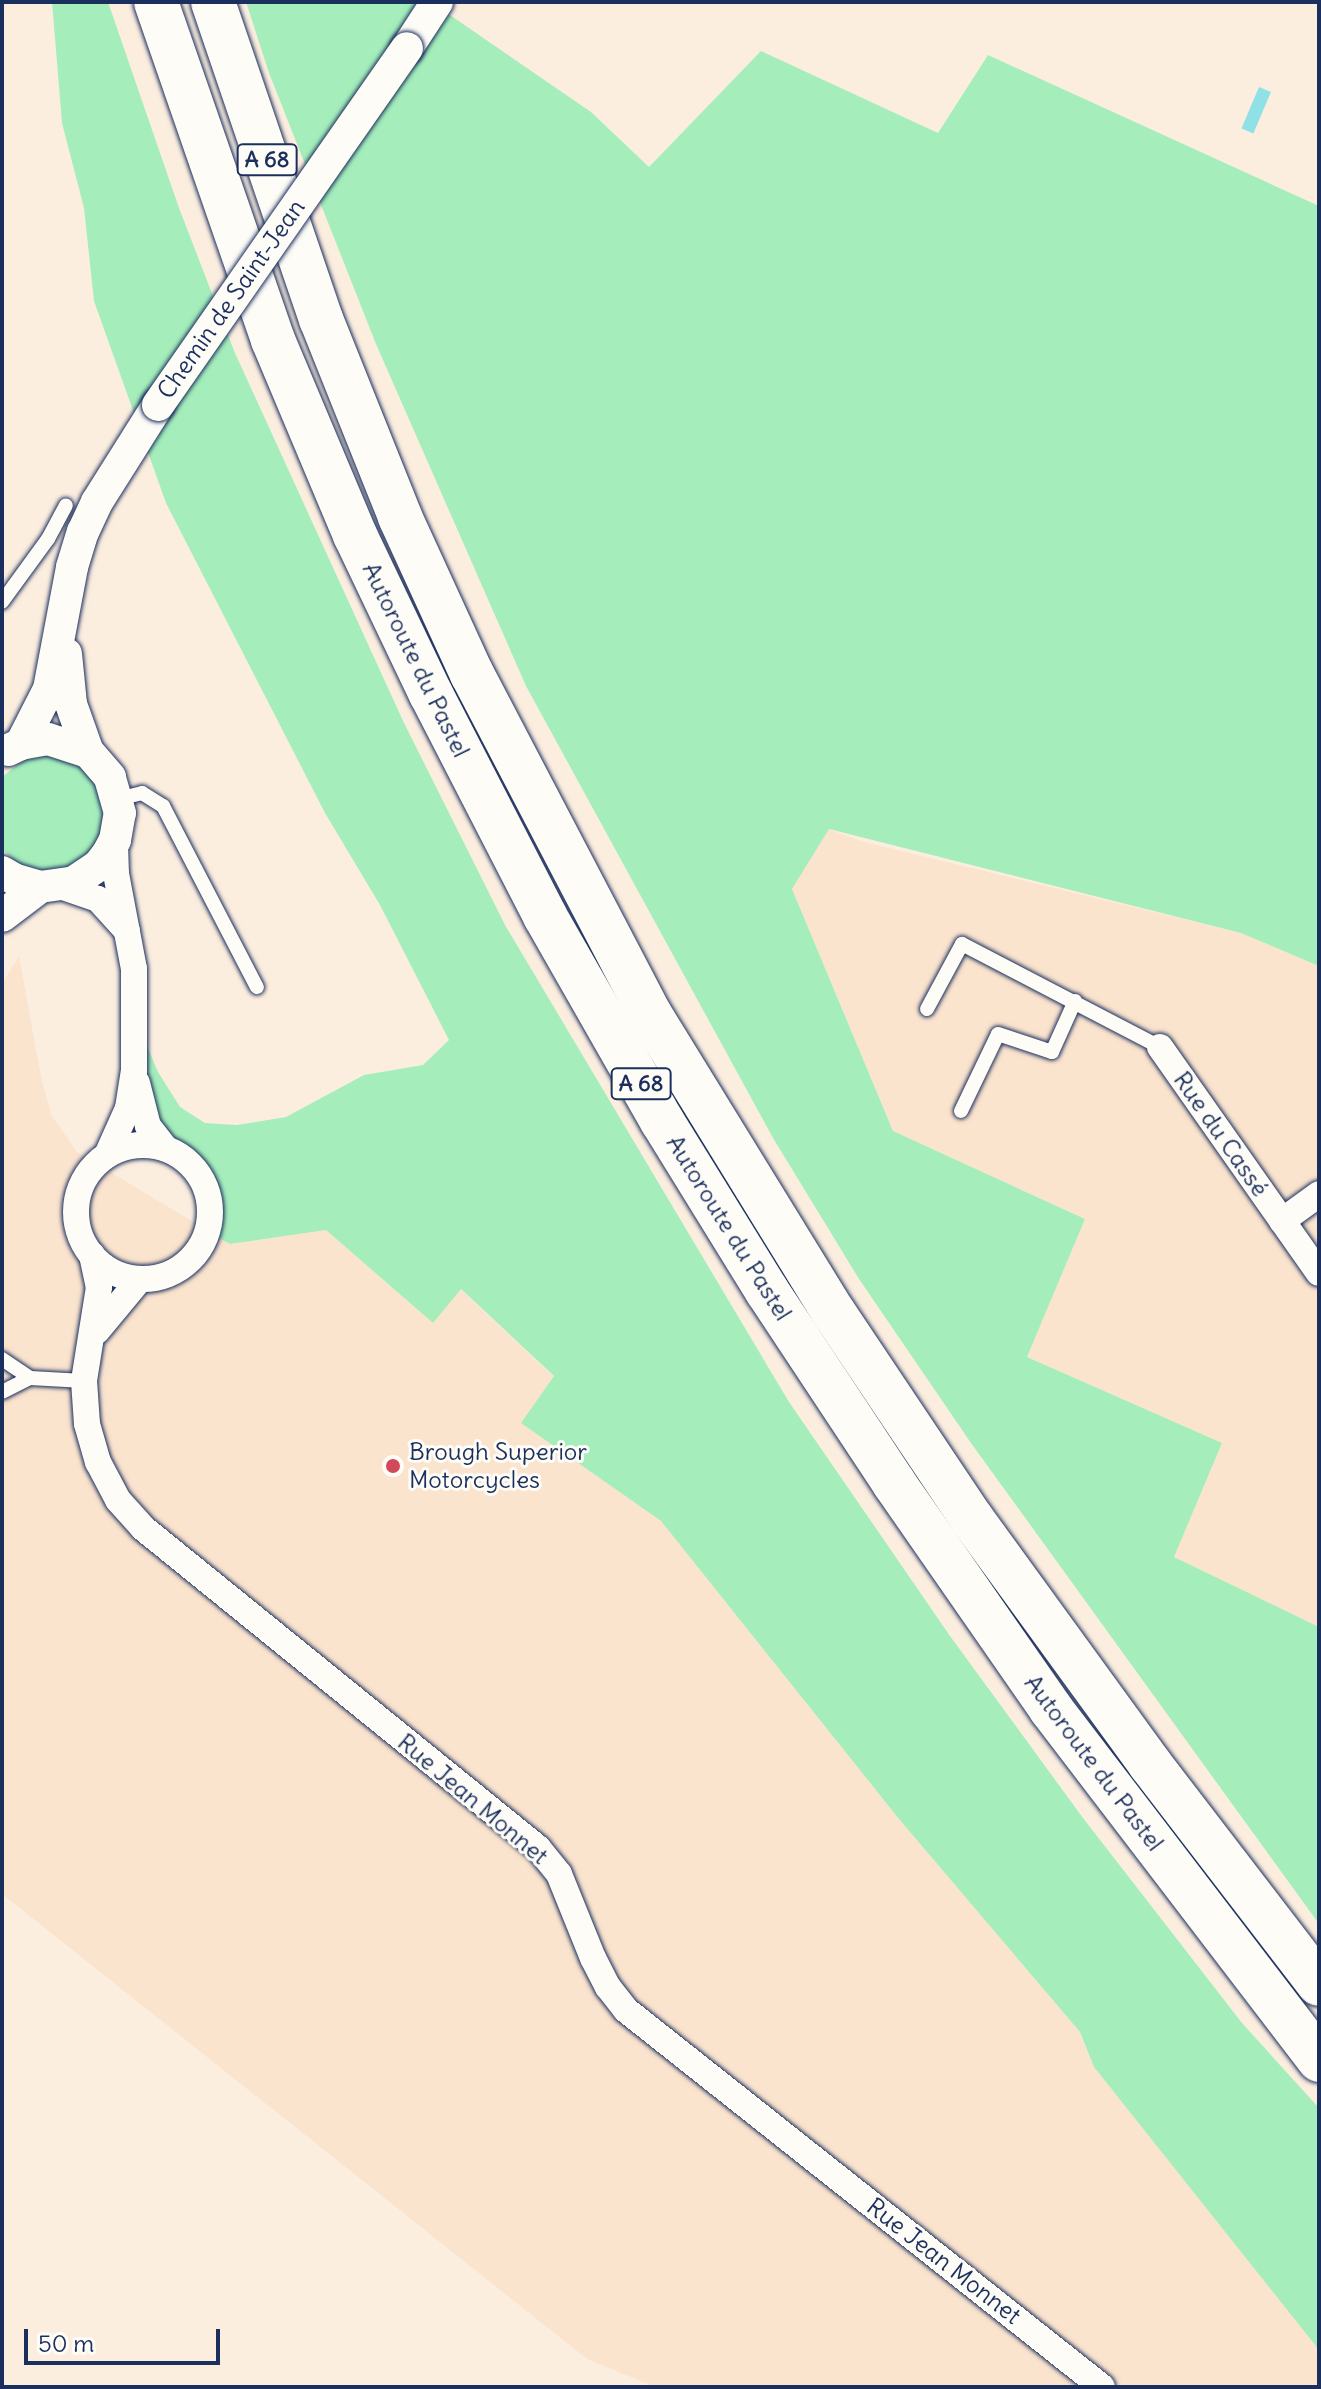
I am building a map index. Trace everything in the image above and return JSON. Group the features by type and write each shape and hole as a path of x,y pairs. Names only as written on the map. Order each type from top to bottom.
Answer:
{"highway":[{"name":"Autoroute du Pastel","path":"156,2 273,340 349,521 431,694 552,929 662,1121 759,1278 894,1483 1051,1709 1319,2060"},
{"name":"Autoroute du Pastel","path":"213,2 321,319 400,517 472,674 651,1016 834,1313 972,1519 1150,1764 1319,1984"}],"street":[{"name":"Chemin de Saint-Jean","path":"12,749 49,689 72,567 97,502 158,405 437,2"},
{"name":"Chemin de Saint-Jean","path":"65,615 67,682 88,752"},
{"path":"12,749 48,739 88,752 110,777 118,799 116,874 130,935 135,998 134,1072 128,1108 107,1155"},
{"path":"2,916 50,886 87,875 99,865 115,840"},
{"path":"2,872 16,880 98,899 130,935"},
{"name":"Rue du Cassé","path":"1160,1047 1319,1273"},
{"path":"134,1072 148,1126 165,1148 194,1168 203,1182 209,1207 207,1233 188,1262 157,1278 140,1279 113,1272 92,1255 77,1226 78,1194 94,1165 107,1155 135,1145 165,1148"},
{"name":"Rue du Cassé","path":"1282,1221 1319,1194"},
{"name":"Rue Jean Monnet","path":"92,1255 99,1287 84,1381 87,1424 98,1462 118,1500 134,1519 538,1848 559,1874 593,1958 608,1987 626,2010 1102,2387"},
{"name":"Rue Jean Monnet","path":"92,1338 140,1279"}],"lane":[{"path":"2,602 48,539 66,505"},
{"path":"118,799 142,793 163,806 257,987"},
{"path":"927,1009 962,944 1160,1047"},
{"path":"961,1111 998,1034 1052,1052 1075,1001"},
{"path":"2,1359 30,1378"},
{"path":"2,1392 30,1378 84,1381"}],"shaded area":[{"path":"825,828 864,842 1241,933 1319,966 1319,1627 1174,1557 1222,1443 1027,1357 1085,1219 893,1131 792,889"},
{"path":"19,956 42,1082 52,1116 77,1152 230,1244 326,1230 433,1323 460,1289 554,1377 522,1423 661,1521 899,1819 1080,2032 1094,2067 1319,2350 1319,2387 655,2387 587,2359 2,1894 2,984"}],"green space":[{"path":"52,2 108,2 179,208 235,353 404,723 505,925 789,1402 950,1636 1083,1818 1242,2023 1319,2108 1319,2350 1094,2067 1080,2032 899,1819 661,1521 521,1423 554,1376 461,1289 433,1323 326,1230 230,1244 219,1238 223,1210 205,1163 171,1136 159,1121 145,1072 147,1046 158,1072 180,1107 205,1123 237,1125 286,1117 364,1075 423,1065 449,1040 380,905 325,813 166,503 94,301 84,208 62,123"},
{"path":"246,2 431,2 591,112 649,167 761,51 938,133 988,55 1319,206 1319,966 1241,933 829,829 792,889 893,1131 1085,1219 1027,1357 1222,1443 1174,1557 1319,1627 1319,1924 971,1443 859,1279 773,1138 526,686 376,344 269,73"},
{"path":"47,754 87,769 100,786 106,807 104,828 94,847 78,862 58,870 37,870 17,863 2,849 2,777 26,758"}],"water":[{"path":"1259,87 1271,92 1253,134 1241,128"}],"place":[{"name":"Brough Superior Motorcycles","path":"393,1466"}]}
